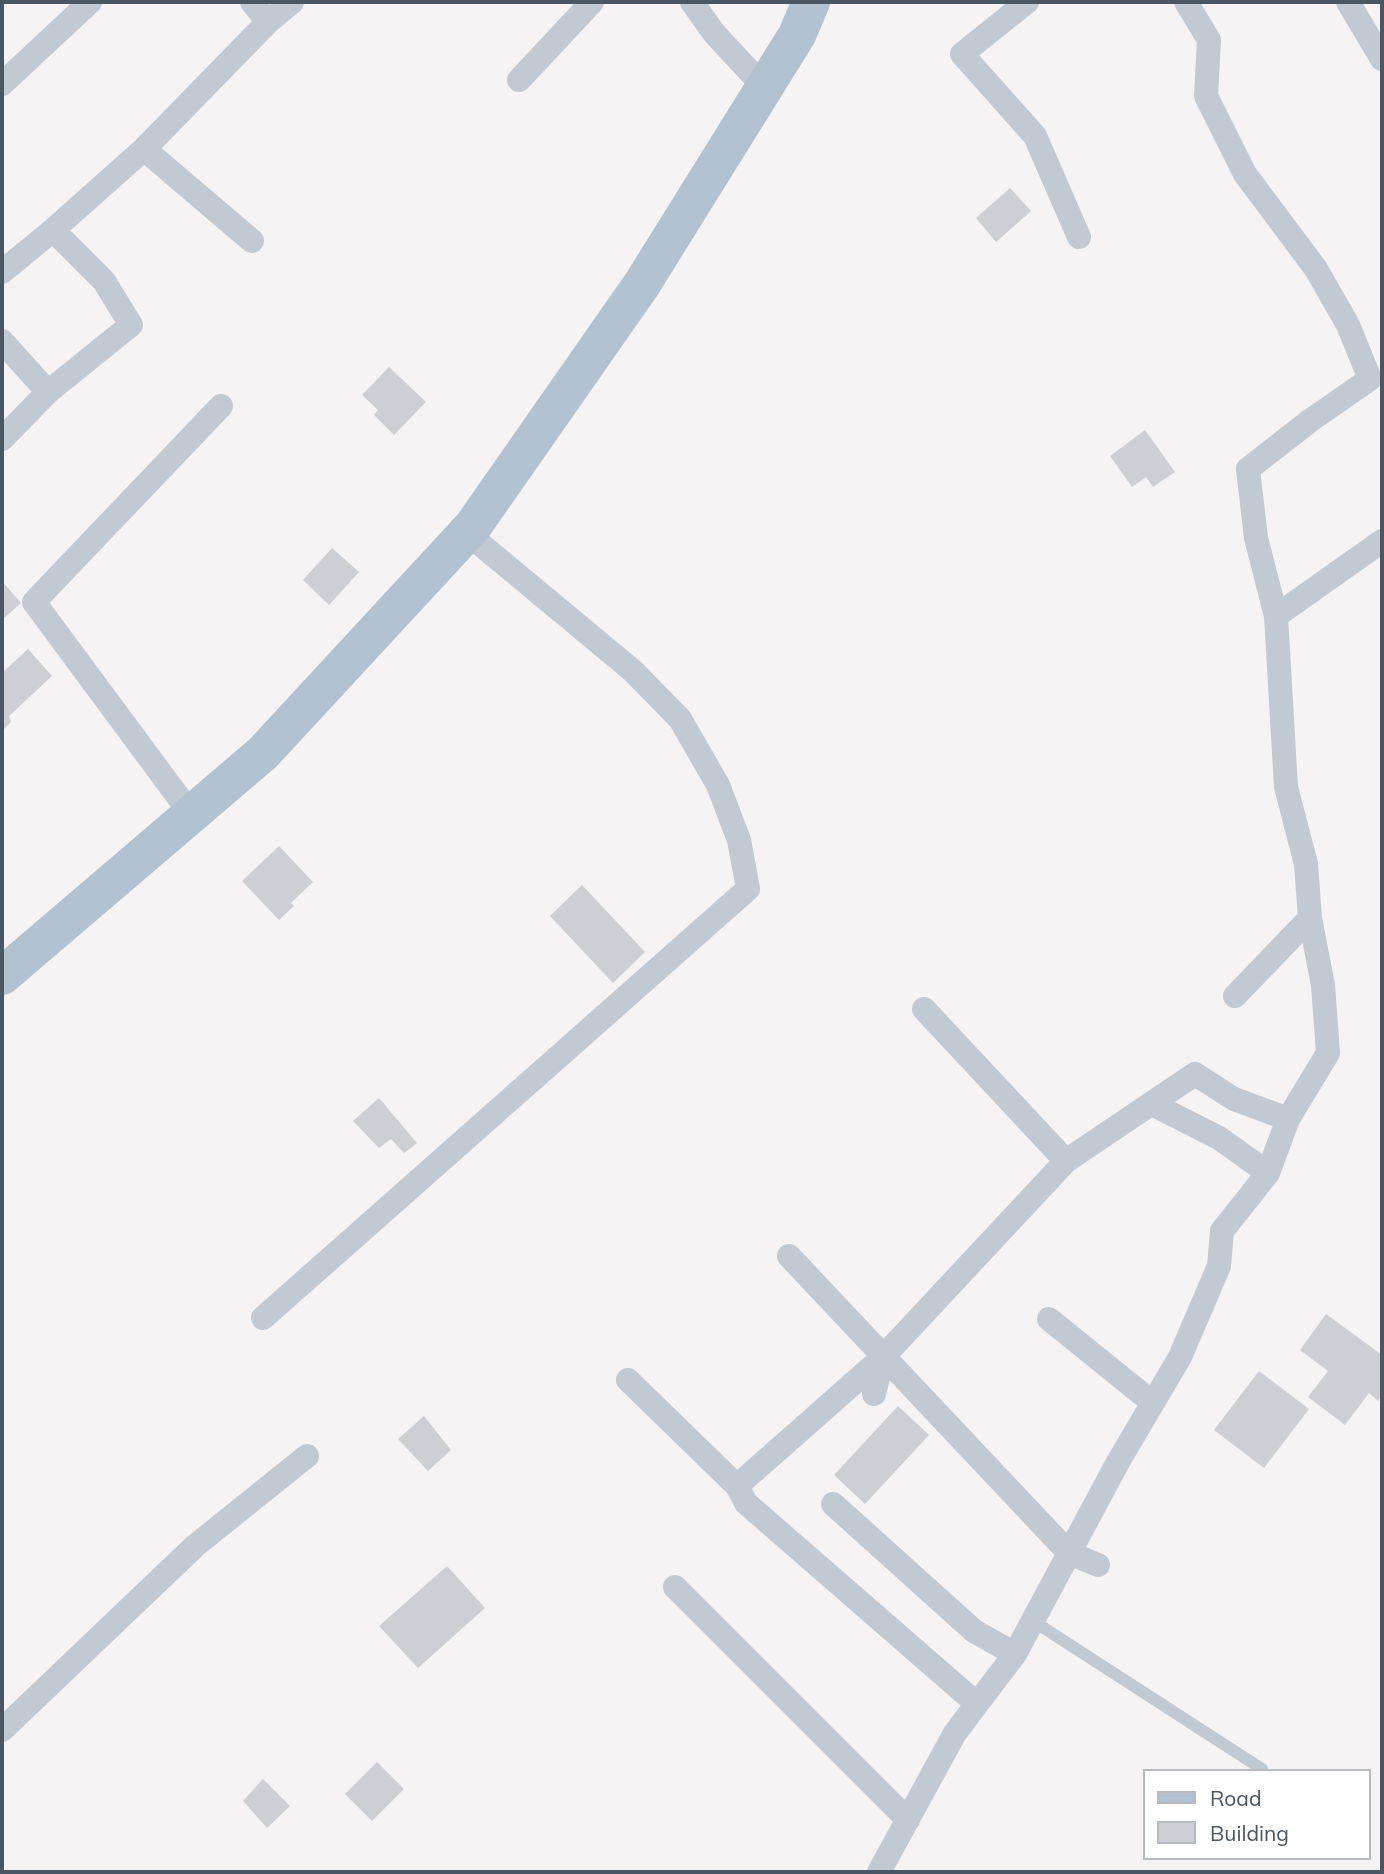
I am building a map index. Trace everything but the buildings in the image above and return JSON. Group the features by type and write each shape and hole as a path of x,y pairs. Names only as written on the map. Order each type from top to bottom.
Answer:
{"main road":[{"path":"2,976 263,753 467,533 642,284 797,34 811,2"}],"street":[{"path":"2,84 90,2"},
{"path":"251,2 268,22"},
{"path":"2,272 144,149 268,22 292,2"},
{"path":"519,80 592,2"},
{"path":"692,2 714,33 765,87"},
{"path":"1027,2 962,54 1035,136 1079,237"},
{"path":"879,1872 955,1732 1014,1654 1118,1462 1180,1357 1219,1266 1222,1231 1268,1173 1289,1119 1328,1053 1323,985 1310,918 1306,864 1286,788 1276,616 1256,538 1248,469 1311,419 1370,379 1348,325 1316,269 1245,174 1206,96 1209,40 1186,2"},
{"path":"1348,2 1382,59"},
{"path":"144,149 252,241"},
{"path":"2,439 48,392 131,326 104,281 53,230"},
{"path":"2,341 48,392"},
{"path":"191,814 33,602 220,406"},
{"path":"263,1318 748,889 739,841 718,785 680,719 633,671 467,533"},
{"path":"1276,616 1382,541"},
{"path":"1235,996 1310,918"},
{"path":"924,1009 1066,1161"},
{"path":"737,1486 883,1357 1066,1161 1195,1074 1234,1100 1289,1119"},
{"path":"1153,1104 1220,1138 1268,1173"},
{"path":"789,1256 1069,1553 1098,1565"},
{"path":"1049,1320 1153,1403"},
{"path":"874,1394 883,1357"},
{"path":"628,1380 737,1486 746,1503 977,1704"},
{"path":"2,1730 195,1546 307,1456"},
{"path":"833,1504 974,1631 1014,1654"},
{"path":"675,1587 908,1820"}],"lane":[{"path":"1032,1621 1262,1769"}]}
